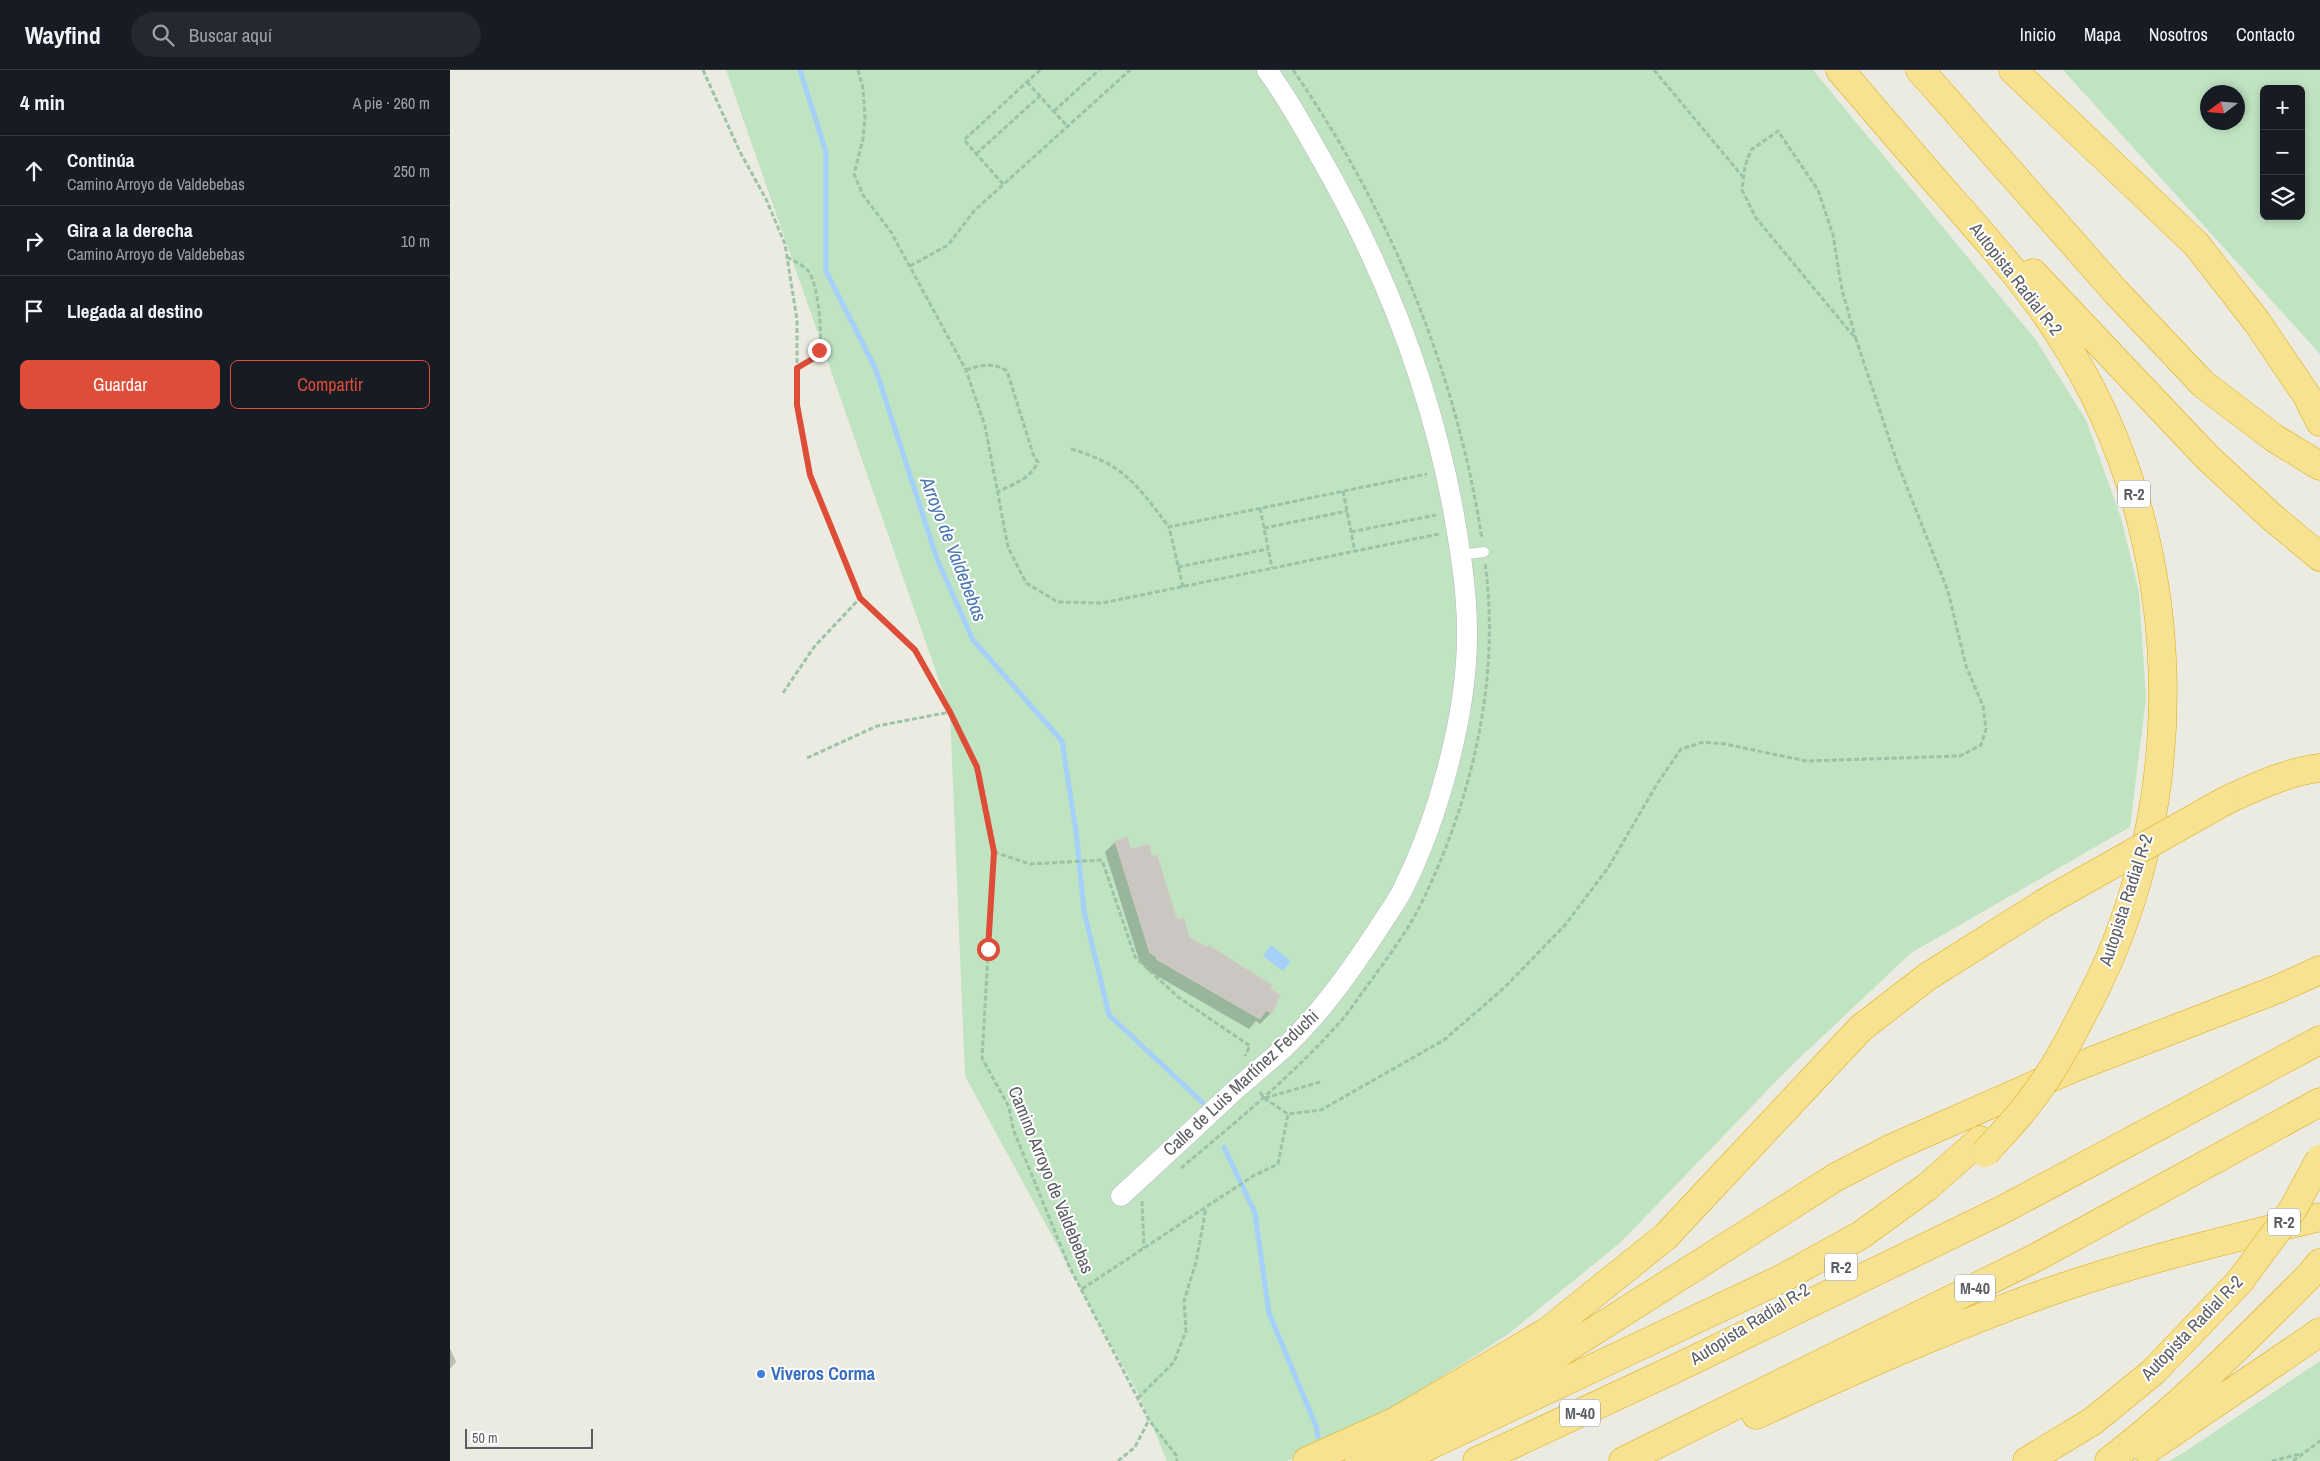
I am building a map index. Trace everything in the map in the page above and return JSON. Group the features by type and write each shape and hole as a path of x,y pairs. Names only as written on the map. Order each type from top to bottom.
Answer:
{"highway":[{"name":"Autopista Radial R-2","path":"1683,1365 1827,1276 1895,1231 1962,1176 1983,1146 2030,1102 2065,1051 2115,944 2140,868 2151,818 2162,744 2164,678 2160,627 2150,559 2136,500 2111,433 2089,386 2064,341 2033,296 1840,70"},
{"name":"Autopista Radial R-2","path":"1853,70 2036,276 2208,458 2273,518 2320,557"},
{"path":"1920,70 2116,292 2203,384 2274,438 2320,466"},
{"path":"2013,70 2196,244 2257,322 2306,396 2320,422"},
{"path":"1307,1461 1396,1421 1548,1331 1665,1237 1861,1028 1927,977 2044,902 2225,801 2261,785 2306,770 2320,768"},
{"path":"1359,1461 1539,1366 1812,1192 1894,1147 2071,1068 2278,990 2320,970"},
{"name":"M-40","path":"1477,1461 1683,1365 2002,1210 2320,1040"},
{"name":"M-40","path":"1623,1461 2035,1258 2320,1102"},
{"path":"1396,1461 1783,1278 1861,1235 1983,1146"},
{"name":"Autopista Radial R-2","path":"2027,1461 2093,1421 2153,1372 2240,1281 2293,1209 2320,1159"},
{"path":"1681,1434 1724,1430 1889,1355 2043,1294 2124,1268 2320,1217"},
{"path":"2109,1461 2149,1430 2237,1349 2312,1274 2320,1263"},
{"path":"2129,1461 2320,1332"}],"street":[{"name":"Calle de Luis Martínez Feduchi","path":"1120,1196 1284,1047 1322,1007 1364,951 1400,894 1427,835 1452,751 1462,690 1467,633 1464,581 1457,531 1442,452 1412,352 1374,258 1342,194 1287,99 1267,70"}],"lane":[{"path":"1460,555 1484,552"}],"path":[{"name":"Camino Arroyo de Valdebebas","path":"703,70 740,152 766,199 785,244 797,320 797,405 810,475 860,598 915,650 950,712 977,767 994,852 982,1058 1009,1106 1013,1129 1069,1266 1149,1420 1176,1455 1177,1461"},
{"path":"858,70 863,88 865,117 863,139 854,174 863,195 891,232 966,370 985,426 1008,547 1026,583 1058,602 1102,603 1457,531"},
{"path":"1003,184 964,140 1040,70"},
{"path":"1054,111 1099,70"},
{"path":"910,266 948,245 974,211 1130,70"},
{"path":"1654,70 1743,177"},
{"path":"1027,82 1068,127"},
{"path":"976,154 1040,96"},
{"path":"994,852 1030,864 1102,860 1135,957 1178,997 1250,1046 1241,1066 1264,1098 1288,1114 1321,1110 1444,1040 1504,988 1565,925 1608,868 1657,784 1681,750 1704,742 1725,744 1806,761 1960,756 1981,745 1986,729 1983,706 1966,666 1948,591 1897,462 1856,339 1842,290 1833,235 1818,190 1778,131 1751,150 1744,166 1742,190 1756,218 1856,339"},
{"path":"787,256 809,271 815,288 820,321 819,350 814,358 797,368"},
{"path":"966,370 985,364 998,366 1007,372 1034,457 1038,462 1033,472 1021,481 998,492"},
{"path":"1071,449 1095,456 1118,467 1140,489 1169,528 1182,587"},
{"path":"1169,528 1446,470"},
{"path":"1343,491 1355,552"},
{"path":"1260,508 1272,568"},
{"path":"1264,528 1347,511"},
{"path":"1351,532 1453,511"},
{"path":"1178,567 1268,549"},
{"path":"783,693 814,647 860,598"},
{"path":"807,758 877,726 950,712"},
{"path":"1264,1098 1320,1082"},
{"path":"1082,1289 1253,1176 1278,1164 1288,1114"},
{"path":"1142,1201 1144,1248"},
{"path":"1138,1398 1174,1362 1186,1331 1184,1301 1196,1262 1207,1207"},
{"path":"1118,1461 1135,1447 1149,1420"},
{"path":"2293,1461 2320,1441"},
{"path":"2272,1461 2303,1454"}],"green space":[{"path":"726,70 1813,70 2036,340 2086,420 2121,518 2139,592 2146,698 2130,827 1911,953 1789,1068 1621,1242 1507,1335 1360,1429 1287,1461 1167,1461 1140,1397 965,1076 950,712"},
{"path":"2063,70 2320,70 2320,354"},
{"path":"2320,1361 2320,1461 2169,1461 2186,1451"}],"water":[{"path":"1271,945 1291,961 1283,971 1263,956"}],"building":[{"path":"1127,837 1131,849 1149,844 1152,856 1157,855 1177,920 1184,918 1189,937 1207,947 1208,945 1272,985 1270,989 1280,995 1272,1014 1266,1010 1260,1019 1156,959 1157,957 1150,953 1115,841"}],"waterway":[{"name":"Arroyo de Valdebebas","path":"800,70 826,152 826,271 876,370 937,559 973,640 1062,741 1076,831 1084,911 1109,1015 1202,1102"},
{"name":"Arroyo de Valdebebas","path":"1224,1147 1255,1213 1269,1313 1316,1426 1318,1436"}],"place":[{"name":"Viveros Corma","path":"761,1374"}],"route":[{"path":"819,350 814,358 797,368 797,405 810,475 860,598 915,650 950,712 977,767 994,852 988,949"}]}
